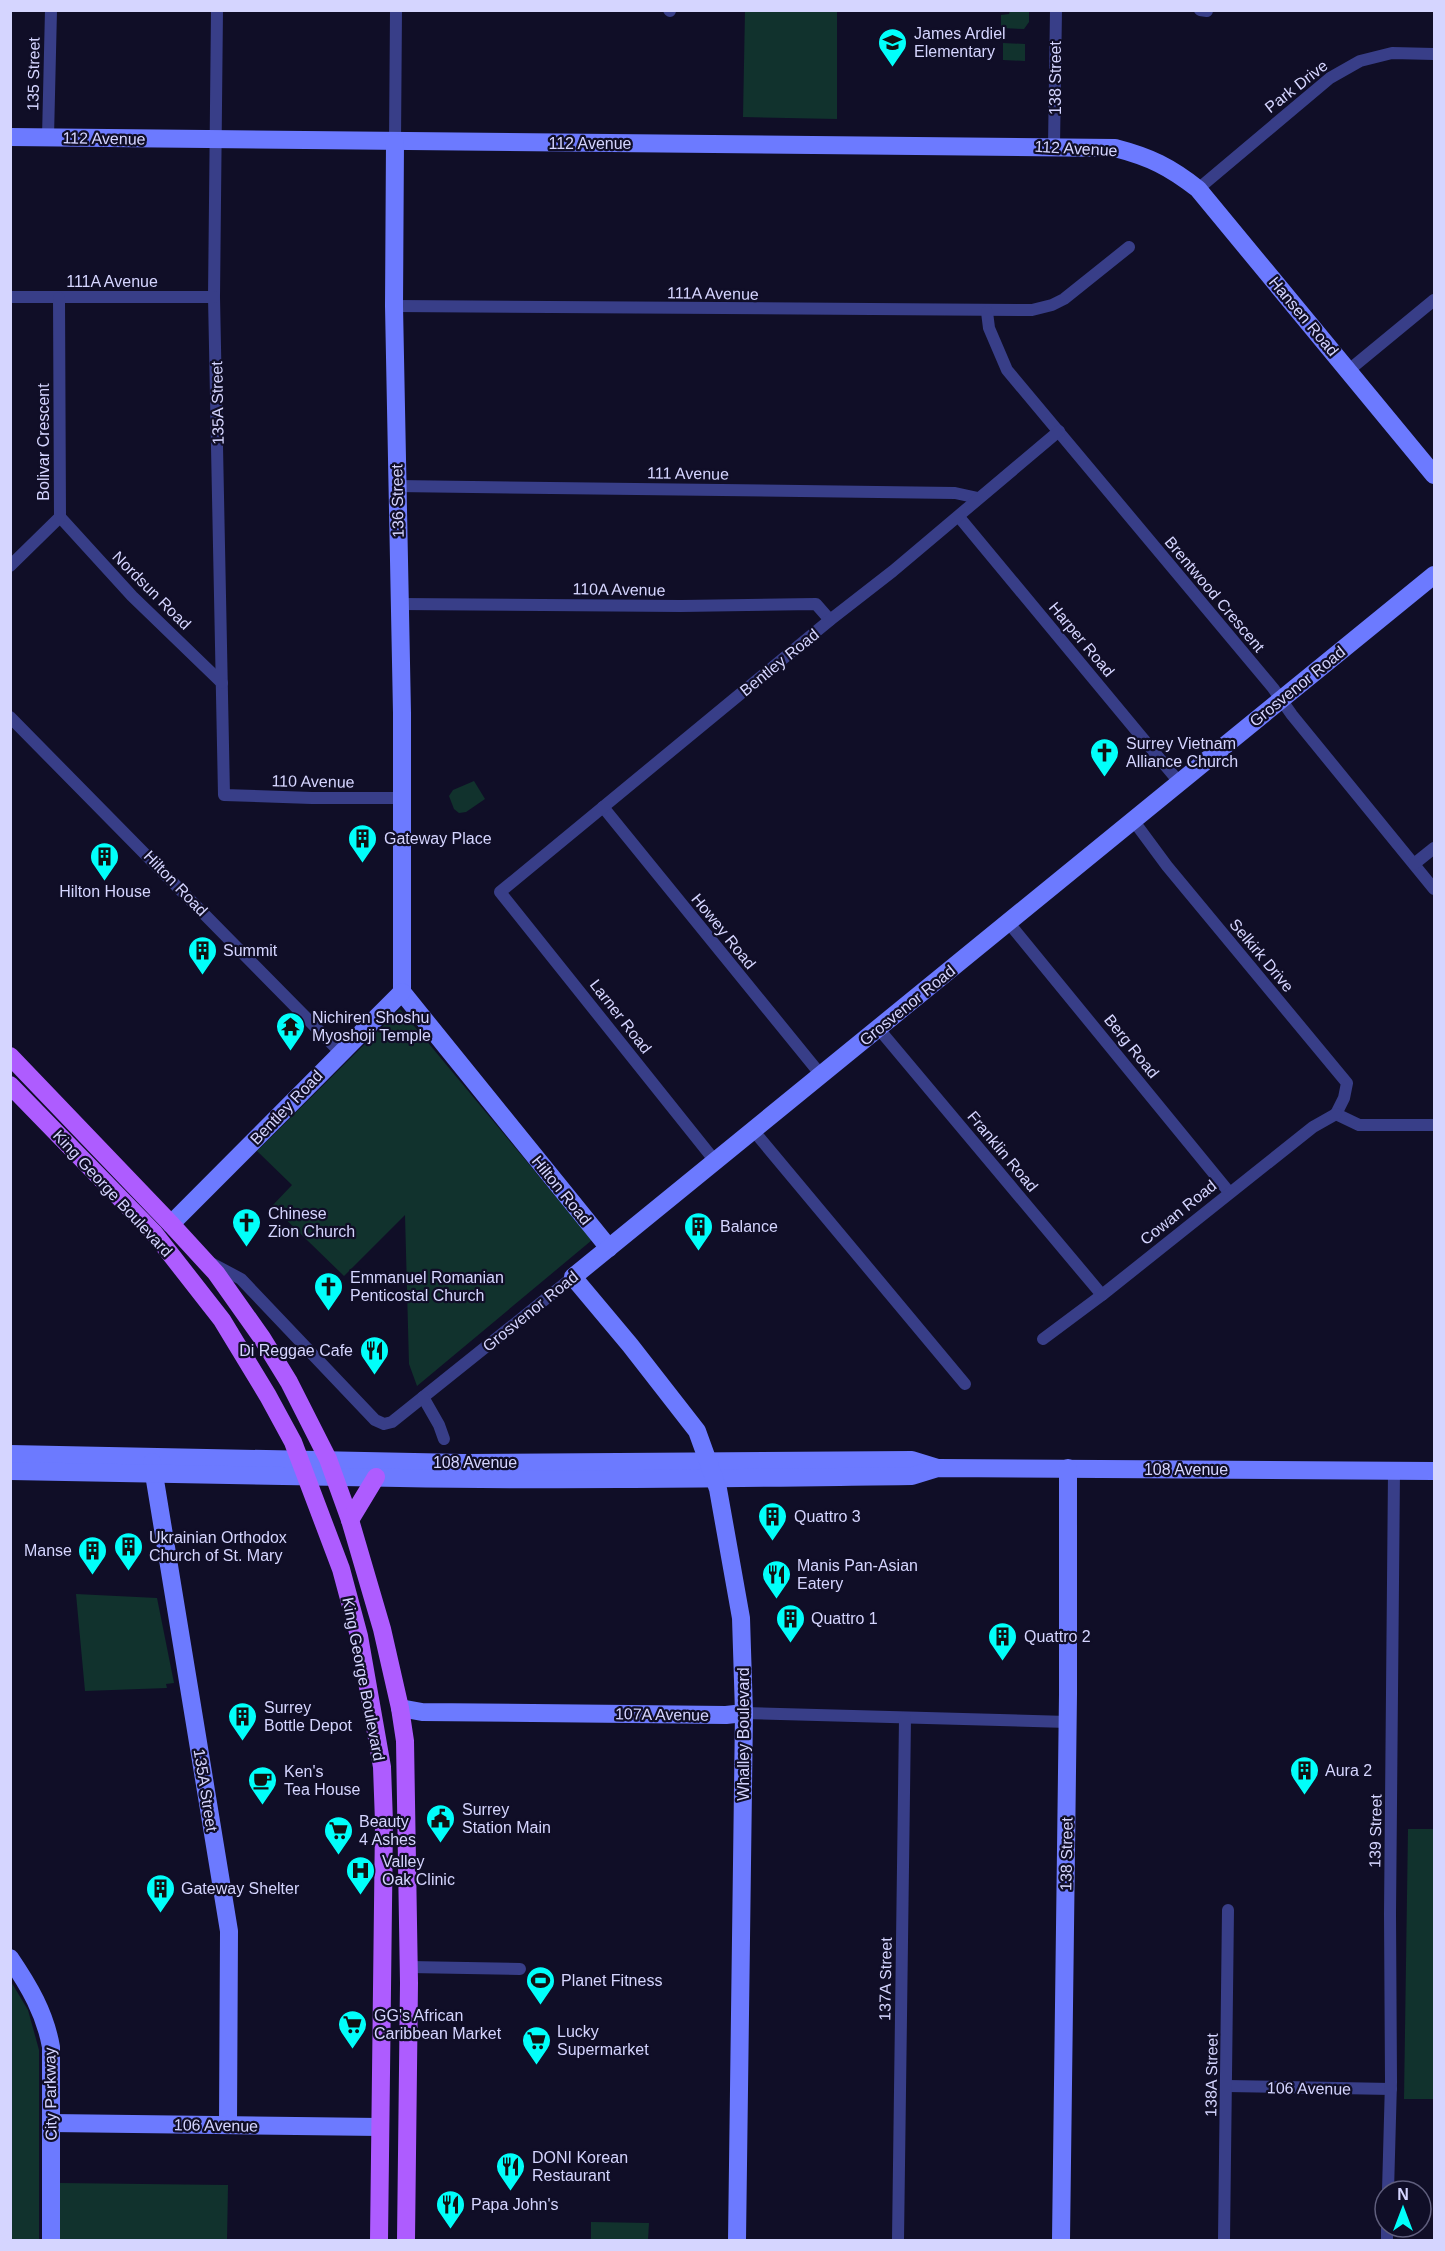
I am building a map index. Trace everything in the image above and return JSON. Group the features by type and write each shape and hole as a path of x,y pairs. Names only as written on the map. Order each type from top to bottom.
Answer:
{"main road":[{"name":"King George Boulevard","path":"10,1056 216,1273 262,1338 289,1382 330,1468 350,1520 382,1629 405,1741 409,1968 406,2241"},
{"name":"King George Boulevard","path":"10,1085 154,1233 222,1320 268,1396 304,1467 341,1569 359,1636 382,1767 384,1822 379,2241"},
{"path":"350,1520 376,1477"},
{"path":"382,1943 409,1968 382,1982"}],"street":[{"name":"135 Street","path":"48,137 51,10"},
{"name":"135A Street","path":"217,10 214,297 224,795"},
{"name":"136 Street","path":"396,10 394,306 402,992"},
{"name":"138 Street","path":"1054,146 1056,10"},
{"path":"1200,10 1207,10"},
{"name":"Park Drive","path":"1198,189 1330,78 1360,60 1392,53 1434,54"},
{"name":"112 Avenue","path":"10,137 1054,146 1115,148 1145,156 1166,165"},
{"name":"Hansen Road","path":"1166,165 1198,189 1434,475"},
{"name":"111A Avenue","path":"394,306 987,312 1032,310 1064,299 1129,247"},
{"name":"111A Avenue","path":"10,297 214,297"},
{"name":"Bolivar Crescent","path":"10,566 60,518 59,298"},
{"path":"1349,370 1434,300"},
{"name":"Brentwood Crescent","path":"987,312 989,328 1007,370 1281,700 1434,889"},
{"name":"Bentley Road","path":"500,892 830,620 959,517 978,498 1059,431"},
{"name":"111 Avenue","path":"396,486 944,493 978,498"},
{"name":"Harper Road","path":"959,517 1179,783"},
{"name":"Nordsun Road","path":"60,518 132,596 222,683"},
{"name":"Grosvenor Road","path":"375,1420 384,1424 392,1422 609,1248 1434,575"},
{"name":"110A Avenue","path":"399,604 681,606 816,604 830,620"},
{"name":"Hilton Road","path":"10,717 340,1052"},
{"name":"110 Avenue","path":"224,795 401,798"},
{"name":"Howey Road","path":"603,807 821,1075"},
{"name":"Selkirk Drive","path":"1133,820 1167,866 1347,1083 1344,1098 1336,1114"},
{"path":"1414,864 1434,848"},
{"name":"Larner Road","path":"500,892 715,1161"},
{"name":"Berg Road","path":"1008,922 1230,1192"},
{"name":"Bentley Road","path":"171,1224 402,992"},
{"name":"Hilton Road","path":"402,992 609,1248"},
{"name":"Franklin Road","path":"878,1028 1102,1295"},
{"path":"1336,1114 1359,1125 1434,1125"},
{"name":"Cowan Road","path":"1043,1339 1102,1295 1313,1127 1336,1114"},
{"path":"753,1130 966,1384"},
{"name":"King George Boulevard","path":"203,1259 241,1279 375,1420"},
{"name":"Whalley Boulevard","path":"573,1277 697,1431 712,1469 741,1618 744,1713 737,2241"},
{"path":"423,1397 444,1439"},
{"name":"108 Avenue","path":"10,1455 152,1465"},
{"name":"108 Avenue","path":"330,1468 376,1477 712,1469 912,1460 938,1468 1434,1471"},
{"name":"108 Avenue","path":"10,1471 152,1465 330,1468 463,1463 712,1469"},
{"name":"135A Street","path":"152,1465 229,1931 228,2125"},
{"name":"138 Street","path":"1061,2241 1068,1722 1068,1468"},
{"name":"139 Street","path":"1388,2179 1391,2089 1390,1914 1394,1471"},
{"name":"107A Avenue","path":"400,1708 422,1712 726,1715 744,1713 1068,1722"},
{"name":"137A Street","path":"898,2241 905,1718"},
{"name":"138A Street","path":"1224,2241 1228,1910"},
{"name":"City Parkway","path":"10,1958 37,2002 49,2034 52,2062 51,2241"},
{"path":"409,1968 520,1970"},
{"name":"106 Avenue","path":"1227,2086 1391,2089"},
{"name":"106 Avenue","path":"51,2123 380,2127"}],"green space":[{"path":"745,11 837,11 837,119 743,117"},
{"path":"1010,11 1029,11 1029,22 1024,29 1001,28 1001,15 1009,14"},
{"path":"1003,43 1025,44 1025,61 1003,60"},
{"path":"474,781 485,799 466,812 459,813 454,809 449,796 453,790"},
{"path":"400,1009 592,1240 417,1386 409,1364 405,1215 344,1276 272,1206 292,1185 257,1151"},
{"path":"76,1594 157,1598 174,1683 166,1684 167,1688 85,1691"},
{"path":"1408,1829 1434,1829 1434,2099 1404,2099"},
{"path":"10,1980 28,2010 39,2050 39,2240 11,2240"},
{"path":"60,2183 228,2185 227,2240 60,2240"},
{"path":"591,2222 649,2223 648,2240 591,2240"}],"place":[{"name":"James Ardiel Elementary","path":"893,68"},
{"name":"Surrey Vietnam Alliance Church","path":"1105,778"},
{"name":"Gateway Place","path":"363,864"},
{"name":"Hilton House","path":"105,882"},
{"name":"Summit","path":"202,976"},
{"name":"Nichiren Shoshu Myoshoji Temple","path":"291,1052"},
{"name":"Chinese Zion Church","path":"247,1248"},
{"name":"Balance","path":"699,1252"},
{"name":"Emmanuel Romanian Penticostal Church","path":"329,1312"},
{"name":"Di Reggae Cafe","path":"374,1376"},
{"name":"Quattro 3","path":"773,1542"},
{"name":"Ukrainian Orthodox Church of St. Mary","path":"128,1572"},
{"name":"Manse","path":"93,1576"},
{"name":"Manis Pan-Asian Eatery","path":"776,1600"},
{"name":"Quattro 1","path":"790,1644"},
{"name":"Quattro 2","path":"1003,1662"},
{"name":"Surrey Bottle Depot","path":"243,1742"},
{"name":"Aura 2","path":"1304,1796"},
{"name":"Ken's Tea House","path":"263,1806"},
{"name":"Surrey Station Main","path":"441,1844"},
{"name":"Beauty 4 Ashes","path":"338,1856"},
{"name":"Valley Oak Clinic","path":"361,1896"},
{"name":"Gateway Shelter","path":"160,1914"},
{"name":"Planet Fitness","path":"540,2006"},
{"name":"GG's African Caribbean Market","path":"353,2050"},
{"name":"Lucky Supermarket","path":"536,2066"},
{"name":"DONI Korean Restaurant","path":"511,2192"},
{"name":"Papa John's","path":"450,2230"}]}
